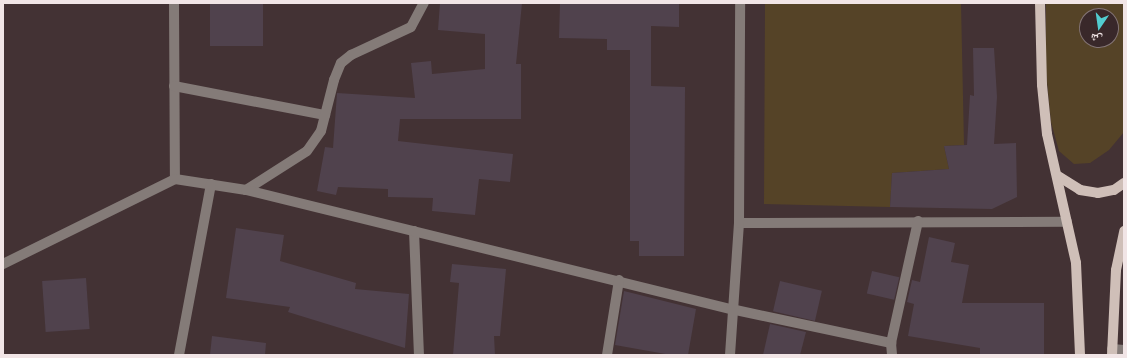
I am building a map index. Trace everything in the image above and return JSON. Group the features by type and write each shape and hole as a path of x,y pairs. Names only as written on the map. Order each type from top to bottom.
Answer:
{"main road":[{"path":"1040,3 1042,85 1047,134 1058,176 1066,222 1076,263 1080,355"},
{"path":"1058,176 1080,190 1098,193 1114,190 1124,183"},
{"path":"1112,352 1116,270 1124,231"}],"street":[{"path":"174,3 175,179"},
{"path":"246,190 307,151 321,132 341,63 351,55 411,27 424,3"},
{"path":"730,355 731,309 738,223 740,3"},
{"path":"174,86 326,115"},
{"path":"3,264 175,179 246,190 619,280 731,309 891,343"},
{"path":"179,355 211,184"},
{"path":"738,223 918,221 1066,222"},
{"path":"892,355 891,343 918,221"},
{"path":"414,231 419,355"},
{"path":"607,355 619,280"},
{"path":"1112,352 1124,350"}],"shaded area":[{"path":"765,3 961,3 964,145 944,146 949,169 892,173 890,207 764,204"},
{"path":"1046,3 1124,3 1124,132 1109,150 1090,163 1074,164 1059,151 1051,122 1046,71"}],"building":[{"path":"210,3 263,3 263,46 210,46"},
{"path":"440,3 522,3 516,64 521,64 521,119 400,119 398,141 513,154 510,182 479,179 475,215 432,211 433,198 388,197 388,189 338,187 336,195 317,191 325,147 333,148 337,93 415,98 411,63 431,61 432,74 485,69 485,34 438,30"},
{"path":"560,3 679,3 679,27 651,26 651,86 685,87 684,256 639,256 639,241 630,241 630,50 607,50 607,39 559,38"},
{"path":"973,48 994,48 997,97 994,144 1016,143 1017,197 992,209 890,207 892,173 949,169 944,146 967,145 970,95 974,96"},
{"path":"236,228 284,235 280,261 356,283 355,289 409,294 405,348 288,312 290,307 226,298"},
{"path":"929,237 955,243 951,262 969,265 962,303 1044,303 1044,355 980,355 980,348 908,336 914,304 907,302 912,280 920,282"},
{"path":"452,264 506,269 500,336 494,336 495,355 453,355 459,283 450,282"},
{"path":"872,271 899,277 894,300 867,293"},
{"path":"86,278 90,329 46,332 42,281"},
{"path":"780,281 822,291 815,321 773,311"},
{"path":"624,291 696,309 688,355 671,355 615,345"},
{"path":"770,324 806,332 800,355 763,355"},
{"path":"212,336 266,343 265,355 210,355"}]}
